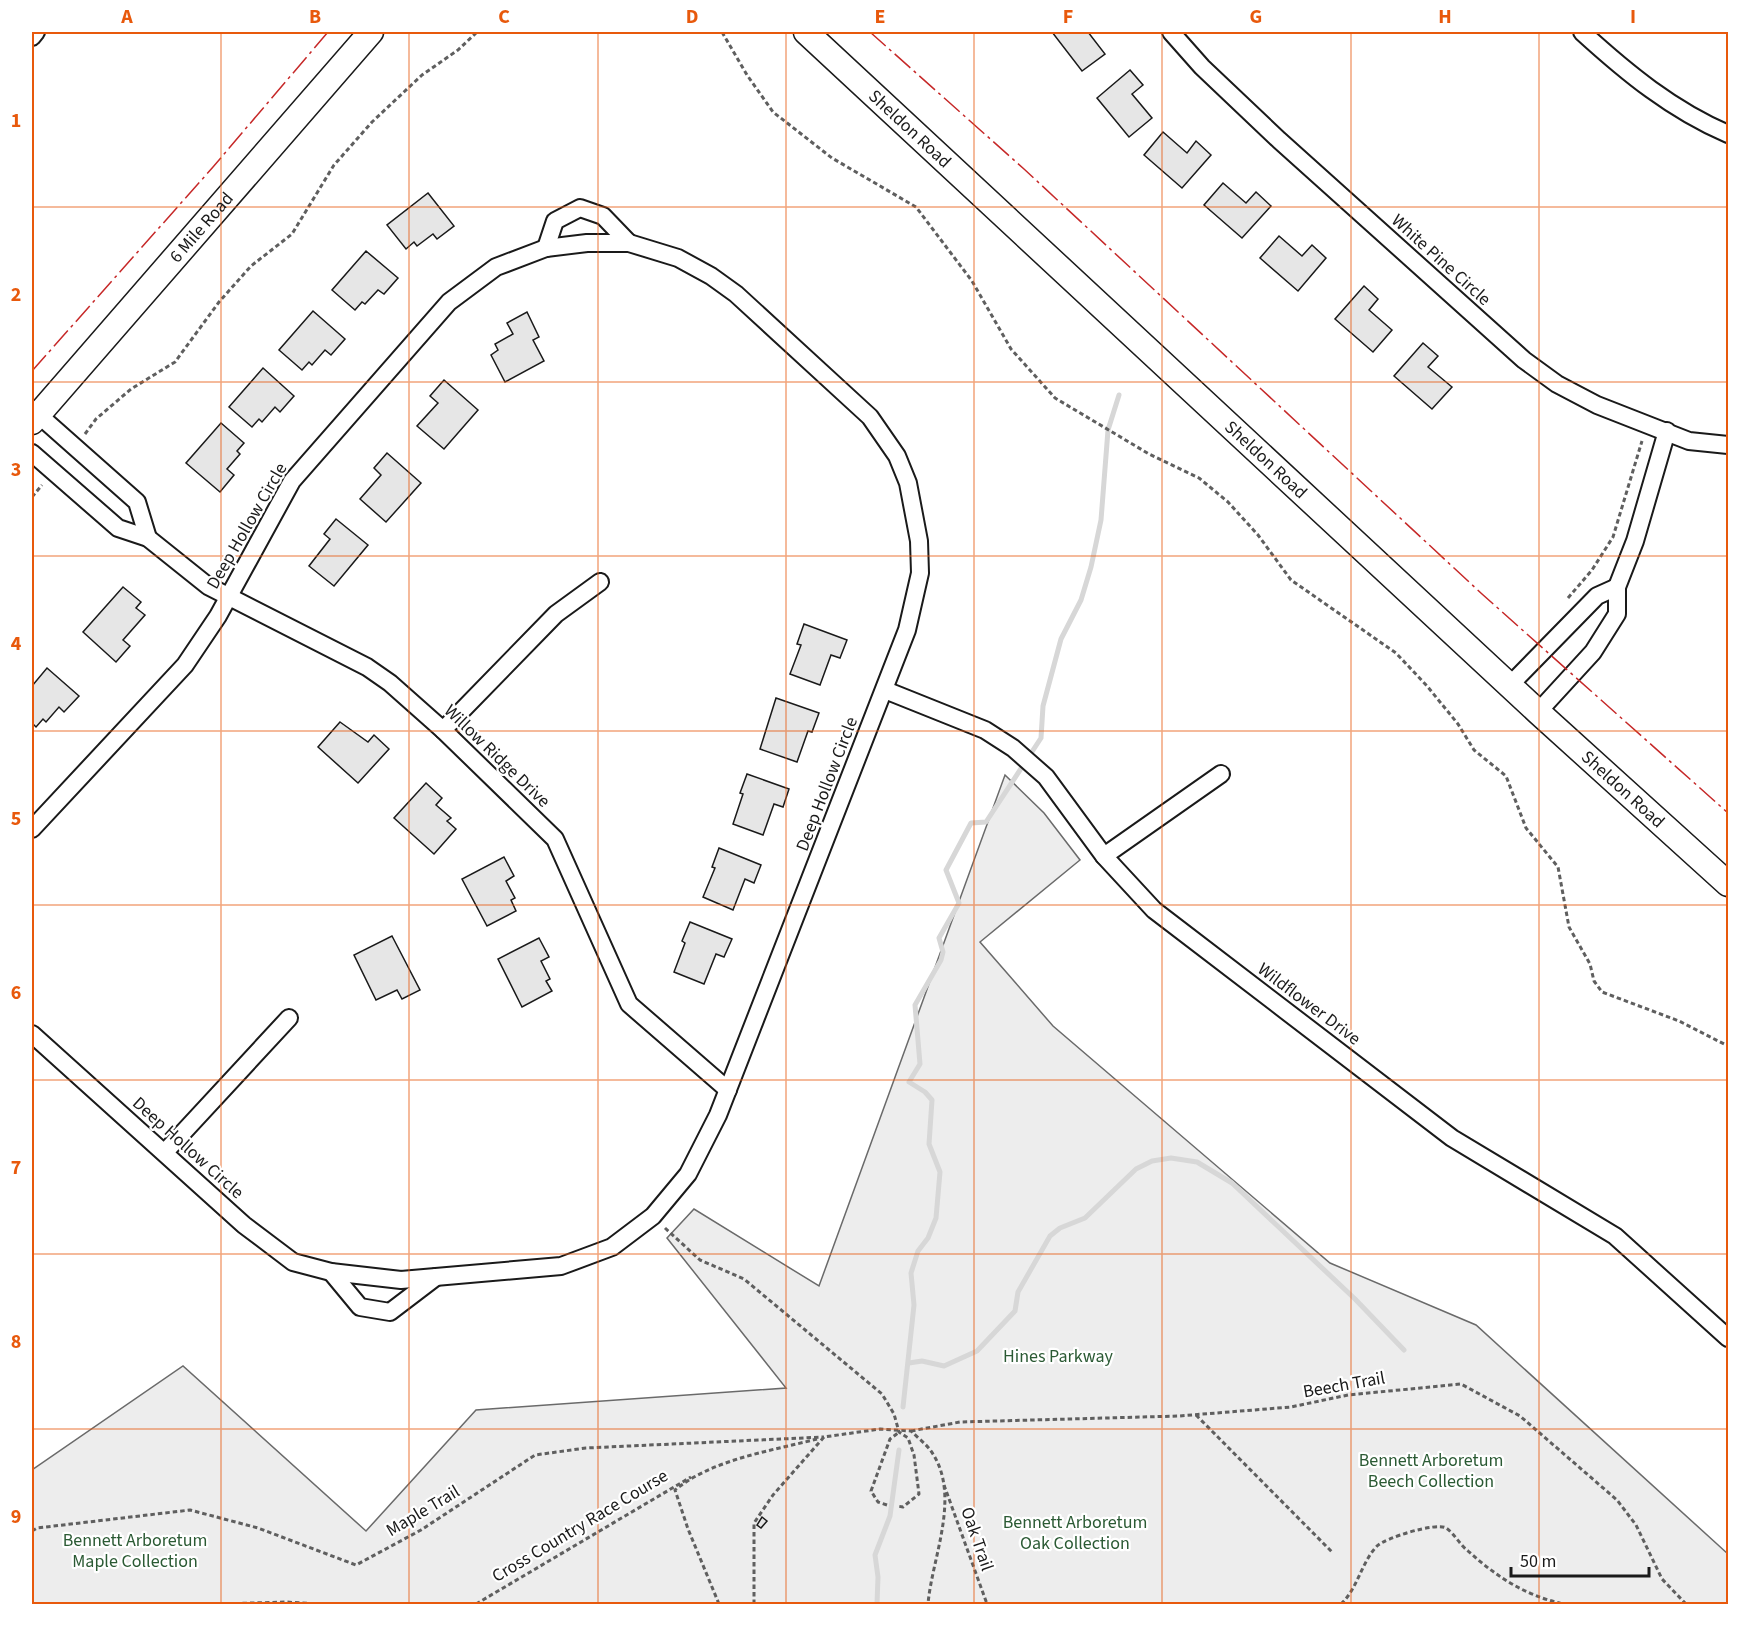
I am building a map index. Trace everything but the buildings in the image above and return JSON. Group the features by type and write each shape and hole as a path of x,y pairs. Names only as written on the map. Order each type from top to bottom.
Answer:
{"main road":[{"name":"6 Mile Road","path":"34,415 371,32"},
{"name":"Sheldon Road","path":"806,32 1538,712 1728,885"}],"street":[{"path":"32,37 36,32"},
{"name":"White Pine Circle","path":"1171,32 1202,67 1279,140 1524,360 1557,384 1597,405 1689,441 1728,445"},
{"path":"1582,32 1628,74 1669,104 1728,134"},
{"name":"Deep Hollow Circle","path":"546,248 555,221 580,208 603,216 629,243"},
{"name":"Deep Hollow Circle","path":"32,829 185,665 228,596 292,481 441,310 464,289 496,267 546,248 587,243 629,243 678,258 730,289 852,399 876,426 897,456 915,508 920,573 913,613 728,1090 688,1174 653,1216 612,1246 561,1266 401,1280 331,1272 293,1262 244,1225 32,1034"},
{"path":"34,415 75,447 137,502 148,538"},
{"path":"1538,712 1593,652 1617,614 1617,587 1635,541 1667,432"},
{"name":"Willow Ridge Drive","path":"32,453 118,528 148,538 208,586 367,668 390,683 443,730 555,839 629,1004 728,1090"},
{"path":"443,730 556,614 600,582"},
{"path":"1510,685 1597,596 1617,587"},
{"name":"Wildflower Drive","path":"885,690 985,730 1013,748 1046,777 1104,856 1163,917 1452,1138 1615,1236 1728,1338"},
{"path":"1104,856 1221,774"},
{"path":"165,1152 289,1018"},
{"path":"331,1272 360,1307 390,1312 436,1277"}],"path":[{"path":"75,447 96,419 122,397 175,362 219,302 251,266 292,234 334,165 372,122 422,75 458,50 477,32"},
{"path":"722,32 772,112 832,158 916,207 972,281 1011,349 1055,398 1149,454 1199,478 1228,502 1258,535 1291,580 1396,653 1458,724 1474,750 1506,776 1526,828 1558,867 1569,927 1602,992 1679,1021 1728,1046"},
{"path":"1567,599 1592,570 1613,537 1647,425"},
{"path":"32,497 53,472"},
{"path":"653,1216 700,1260 744,1279 882,1394 894,1414 899,1432 908,1438 914,1455 919,1494 903,1507 897,1506"},
{"name":"Beech Trail","path":"824,1437 880,1429 911,1431 960,1422 1196,1415 1291,1407 1348,1395 1461,1384 1520,1416 1617,1500 1636,1525 1662,1580 1686,1605"},
{"path":"1196,1415 1332,1552"},
{"name":"Oak Trail","path":"911,1431 932,1452 987,1605"},
{"path":"887,1505 878,1502 871,1491 890,1439 899,1432"},
{"path":"754,1605 754,1523 773,1495 824,1437"},
{"name":"Cross Country Race Course","path":"476,1605 621,1516 700,1474 746,1458 824,1437"},
{"name":"Maple Trail","path":"32,1531 36,1528 190,1510 258,1528 356,1565 421,1530 536,1455 586,1448 824,1437"},
{"name":"Cross Country Race Course","path":"700,1474 675,1490 675,1494 720,1605"},
{"path":"928,1605 930,1581 941,1542 943,1482"},
{"path":"1341,1605 1356,1586 1363,1568 1378,1545 1432,1525 1445,1527 1493,1574 1515,1588 1563,1605"},
{"path":"219,1605 286,1602 317,1605"}],"shaded area":[{"name":"Hines Parkway","path":"1005,775 1044,813 1080,860 980,942 1053,1026 1330,1263 1476,1325 1728,1554 1728,1604 32,1604 32,1470 183,1366 366,1531 476,1410 786,1388 667,1238 694,1209 819,1286"}],"waterway":[{"path":"903,1407 914,1305 911,1273 918,1251 928,1238 936,1218 940,1172 929,1144 932,1100 925,1092 909,1082 920,1064 915,1005 941,960 943,952 939,938 959,903 946,870 971,823 986,822 1041,738 1043,706 1061,639 1081,600 1091,567 1101,520 1108,430 1119,395"},
{"path":"909,1363 922,1361 944,1366 977,1351 1015,1311 1018,1292 1050,1236 1060,1228 1085,1218 1136,1169 1152,1161 1171,1158 1197,1162 1232,1183 1355,1299 1404,1350"},
{"path":"877,1604 878,1577 875,1555 890,1516 899,1450"}],"power":[{"path":"32,371 213,167 328,32"},
{"path":"870,32 1024,169 1482,594 1728,813"}],"park label":[{"name":"Bennett Arboretum Beech Collection","path":"1431,1470"},
{"name":"Bennett Arboretum Oak Collection","path":"1075,1532"},
{"name":"Bennett Arboretum Maple Collection","path":"135,1550"}]}
